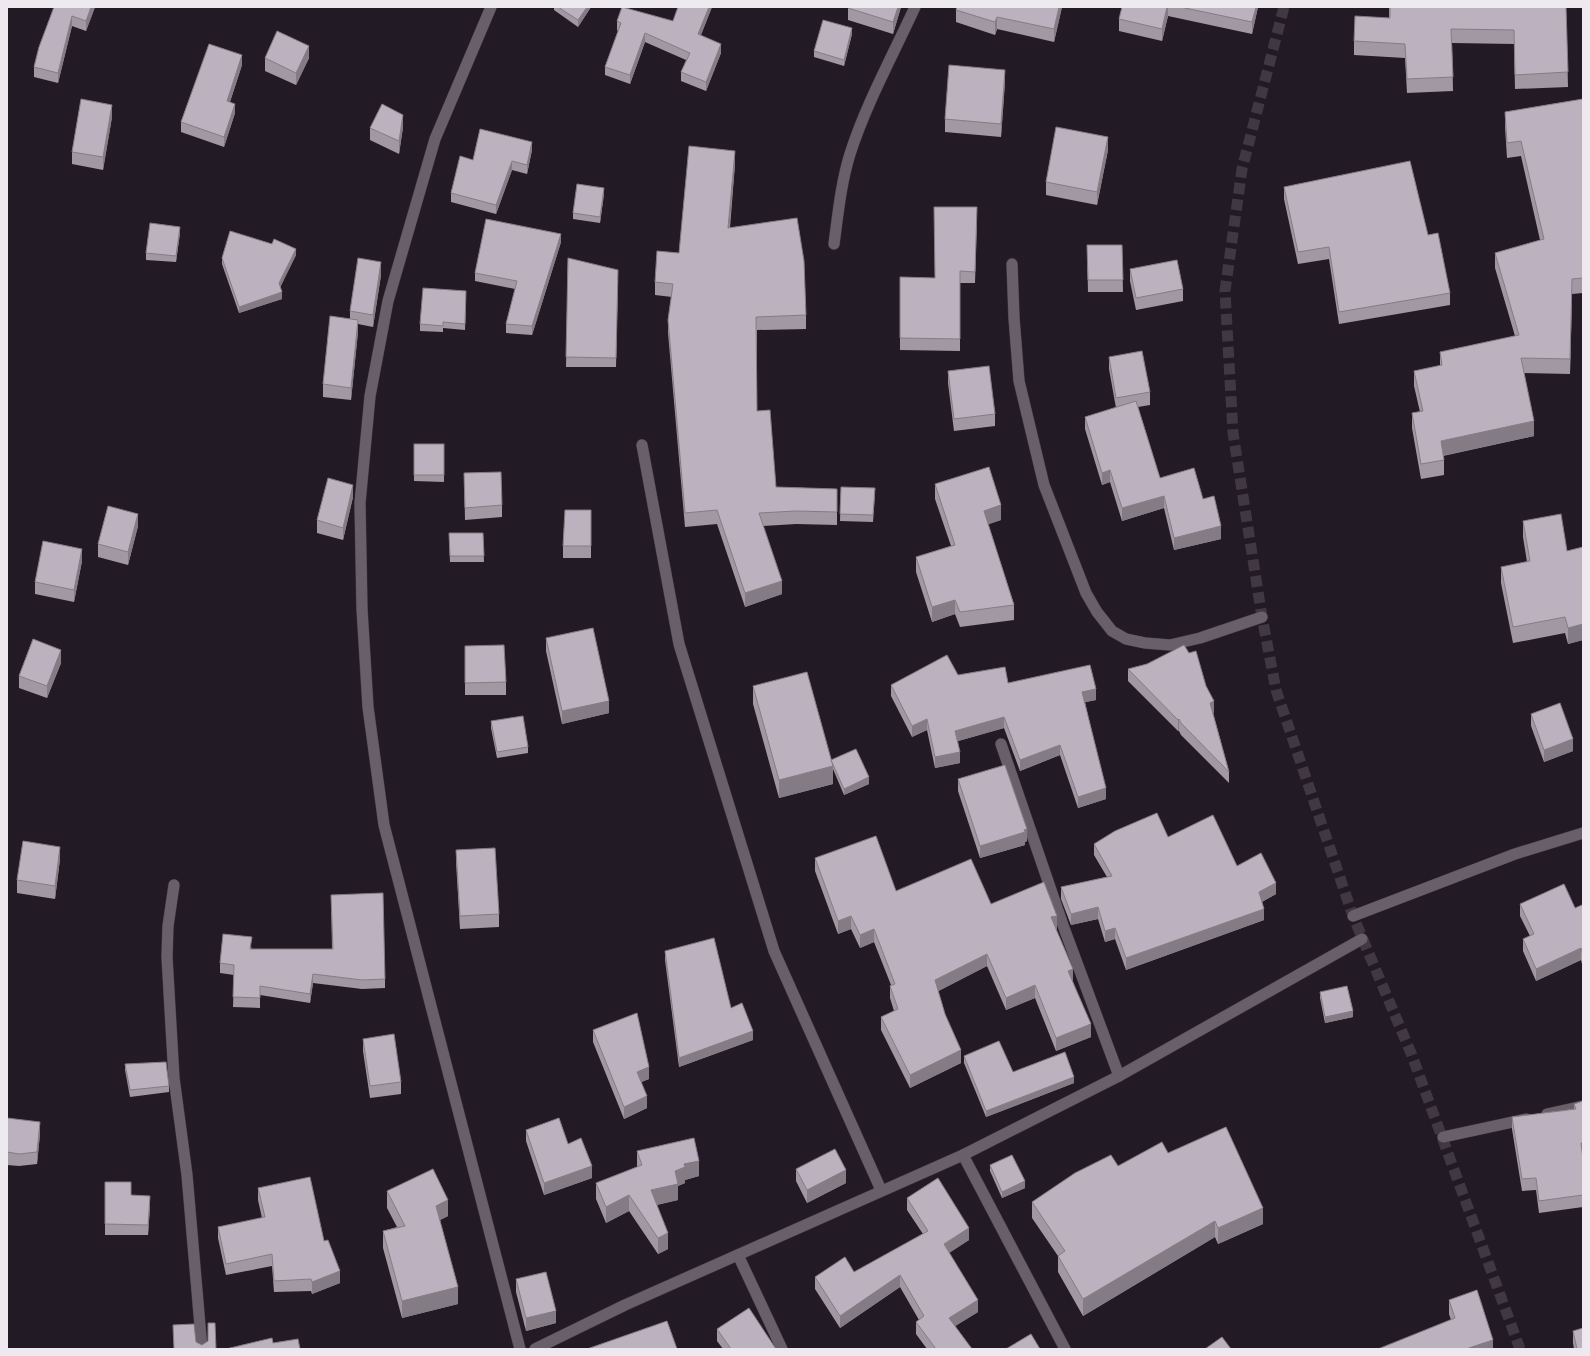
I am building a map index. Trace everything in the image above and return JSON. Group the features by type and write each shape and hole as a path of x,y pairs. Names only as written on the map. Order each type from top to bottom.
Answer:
{"street":[{"path":"491,7 435,139 388,300 370,396 364,457 360,503 361,579 368,707 384,825 520,1349"},
{"path":"834,244 840,198 849,155 865,113 890,64 915,7"},
{"path":"1012,264 1014,318 1019,381 1042,477 1086,593 1097,612 1112,631 1126,639 1145,643 1170,645 1200,638 1262,617"},
{"path":"642,445 679,644 774,951 881,1190"},
{"path":"1001,744 1064,928 1119,1076"},
{"path":"1353,916 1515,854 1583,833"},
{"path":"174,885 168,926 167,957 174,1078 187,1175 202,1349"},
{"path":"535,1349 625,1305 881,1190 963,1156 1119,1076 1362,939"},
{"path":"1443,1137 1583,1106"},
{"path":"963,1156 1065,1349"},
{"path":"738,1255 782,1349"}],"building":[{"path":"54,7 91,7 86,21 72,16 58,73 34,67 39,47"},
{"path":"558,7 587,7 578,20"},
{"path":"622,7 673,21 678,7 709,7 698,34 721,44 706,82 681,72 690,53 645,33 630,75 605,67 621,23 617,21"},
{"path":"848,7 898,7 893,22"},
{"path":"957,7 1059,7 1054,29 997,17 995,22 956,10"},
{"path":"1122,7 1167,7 1162,29 1119,19"},
{"path":"1180,7 1256,7 1252,22"},
{"path":"1390,7 1566,7 1568,72 1515,75 1514,30 1451,29 1453,77 1407,79 1405,44 1354,41 1355,16 1390,18"},
{"path":"823,20 852,28 844,60 814,51"},
{"path":"277,31 309,46 296,73 265,58"},
{"path":"209,44 242,55 227,101 235,104 224,137 181,122"},
{"path":"949,65 1005,70 1001,124 945,119"},
{"path":"81,99 112,105 103,157 72,152"},
{"path":"1583,99 1583,278 1572,279 1570,359 1521,358 1534,421 1441,441 1444,460 1421,464 1412,413 1423,411 1414,371 1442,365 1440,352 1519,335 1495,253 1544,239 1521,141 1507,143 1505,112"},
{"path":"382,104 403,115 399,141 370,128"},
{"path":"1056,127 1108,137 1097,192 1046,182"},
{"path":"480,129 532,142 527,165 512,161 496,205 451,193 460,156 473,160"},
{"path":"689,146 735,151 728,228 797,218 804,261 806,315 756,317 757,411 770,410 776,487 837,489 837,512 796,511 759,513 782,581 745,593 717,510 685,513 668,320 673,284 655,282 657,251 679,253"},
{"path":"1410,161 1428,235 1438,233 1450,293 1339,312 1329,247 1298,252 1284,187"},
{"path":"577,184 604,188 600,217 573,213"},
{"path":"934,207 977,207 975,272 960,271 960,339 900,338 900,277 935,278"},
{"path":"486,219 561,234 532,326 506,324 517,281 475,273"},
{"path":"150,223 180,227 176,256 146,253"},
{"path":"230,231 272,244 274,239 296,249 279,283 282,292 239,307 222,258"},
{"path":"1087,245 1122,245 1123,280 1088,280"},
{"path":"358,258 381,262 373,315 350,311"},
{"path":"568,258 618,270 616,358 566,357"},
{"path":"1177,260 1183,289 1136,298 1130,269"},
{"path":"423,288 466,291 465,324 443,322 443,326 420,324"},
{"path":"330,316 358,320 351,388 323,384"},
{"path":"1142,351 1150,392 1116,398 1109,357"},
{"path":"989,366 995,414 954,419 948,371"},
{"path":"1136,401 1160,478 1194,468 1203,499 1214,496 1221,526 1174,538 1164,496 1122,508 1110,470 1102,473 1085,417"},
{"path":"414,444 444,444 444,475 414,475"},
{"path":"989,467 1001,505 984,511 1014,605 960,612 955,600 932,607 916,557 955,545 935,484"},
{"path":"501,472 502,505 465,508 464,473"},
{"path":"328,478 353,485 343,528 317,520"},
{"path":"841,487 875,488 873,515 840,514"},
{"path":"108,506 138,514 128,552 98,544"},
{"path":"565,510 591,510 591,546 563,546"},
{"path":"1561,514 1567,551 1583,547 1583,624 1568,628 1565,617 1513,627 1501,567 1530,561 1523,521"},
{"path":"449,533 483,533 484,556 450,556"},
{"path":"43,541 82,549 74,590 35,582"},
{"path":"593,628 609,701 562,711 546,638"},
{"path":"33,639 61,650 47,686 19,676"},
{"path":"504,645 506,682 465,683 465,646"},
{"path":"1184,645 1189,653 1196,651 1206,686 1214,701 1210,703 1229,772 1181,723 1179,719 1178,720 1128,669 1147,664"},
{"path":"947,655 958,675 1005,667 1008,683 1090,665 1096,689 1082,692 1106,788 1078,797 1060,745 1020,760 1004,717 955,731 960,752 935,757 927,719 912,726 891,685"},
{"path":"807,672 833,766 779,780 753,686"},
{"path":"1560,703 1573,739 1544,750 1531,714"},
{"path":"523,716 528,747 497,752 491,721"},
{"path":"856,749 869,777 844,789 831,760"},
{"path":"1005,765 1027,829 1024,830 1025,832 980,846 958,779"},
{"path":"1157,813 1168,837 1213,815 1237,866 1261,853 1276,883 1259,892 1264,909 1126,958 1115,928 1105,931 1098,907 1071,914 1061,887 1112,876 1094,844 1115,831"},
{"path":"876,836 896,891 971,859 991,904 1044,882 1057,916 1051,917 1073,969 1068,971 1091,1024 1056,1038 1035,985 1006,998 987,954 935,980 945,1014 961,1050 910,1075 881,1017 898,1009 890,986 895,984 874,929 860,935 851,916 838,921 815,858"},
{"path":"23,841 60,847 55,886 17,880"},
{"path":"495,848 499,914 460,916 456,850"},
{"path":"1564,884 1575,908 1582,905 1583,908 1583,956 1581,948 1536,969 1523,939 1534,934 1520,904"},
{"path":"383,893 385,979 362,980 313,974 310,994 260,986 260,998 233,997 234,965 220,963 223,934 252,937 250,949 333,949 331,895"},
{"path":"714,938 731,1008 742,1003 753,1031 679,1058 665,951"},
{"path":"1347,986 1353,1011 1325,1017 1320,992"},
{"path":"637,1013 649,1067 637,1072 647,1096 624,1107 593,1030"},
{"path":"394,1034 401,1082 370,1086 363,1039"},
{"path":"999,1041 1013,1072 1065,1052 1074,1077 986,1111 964,1056"},
{"path":"166,1062 169,1086 130,1090 125,1064"},
{"path":"1583,1101 1583,1143 1581,1143 1583,1159 1583,1195 1539,1201 1536,1178 1522,1179 1512,1117 1576,1109 1574,1104"},
{"path":"7,1118 40,1122 37,1152 19,1154 7,1152"},
{"path":"559,1118 568,1144 581,1138 592,1166 544,1183 526,1130"},
{"path":"1226,1127 1263,1208 1218,1228 1215,1221 1083,1299 1058,1256 1065,1251 1032,1202 1075,1173 1111,1155 1118,1166 1162,1142 1168,1153"},
{"path":"694,1138 699,1161 684,1164 685,1167 675,1171 678,1184 651,1190 668,1233 658,1238 629,1195 606,1207 596,1183 642,1165 637,1151"},
{"path":"835,1149 846,1170 807,1190 796,1169"},
{"path":"1012,1155 1025,1181 1002,1192 990,1165"},
{"path":"433,1169 448,1200 436,1206 458,1287 402,1301 383,1231 405,1226 387,1191"},
{"path":"310,1177 324,1241 328,1240 340,1271 312,1282 311,1279 274,1281 272,1254 226,1264 218,1227 265,1217 258,1188"},
{"path":"938,1178 969,1228 944,1244 978,1300 949,1318 972,1349 936,1349 916,1322 924,1316 900,1275 840,1316 815,1277 845,1257 854,1272 928,1231 907,1198"},
{"path":"105,1182 131,1182 131,1195 150,1196 148,1225 105,1224"},
{"path":"546,1272 556,1311 526,1318 516,1279"},
{"path":"1477,1290 1493,1340 1466,1349 1378,1349 1455,1318 1449,1300"},
{"path":"749,1308 776,1349 731,1349 717,1329"},
{"path":"667,1321 677,1349 587,1349"},
{"path":"208,1323 215,1323 216,1349 174,1349 173,1325 194,1324 196,1342 202,1345 208,1341"},
{"path":"1583,1328 1583,1349 1577,1349 1573,1331"},
{"path":"1031,1334 1040,1349 1006,1349"},
{"path":"1222,1337 1231,1349 1205,1349"},
{"path":"272,1338 273,1343 298,1339 300,1349 226,1349"}],"tunnel":[{"path":"1284,7 1242,169 1225,291 1233,433 1262,617 1276,690 1353,916 1411,1053 1520,1349"}]}
